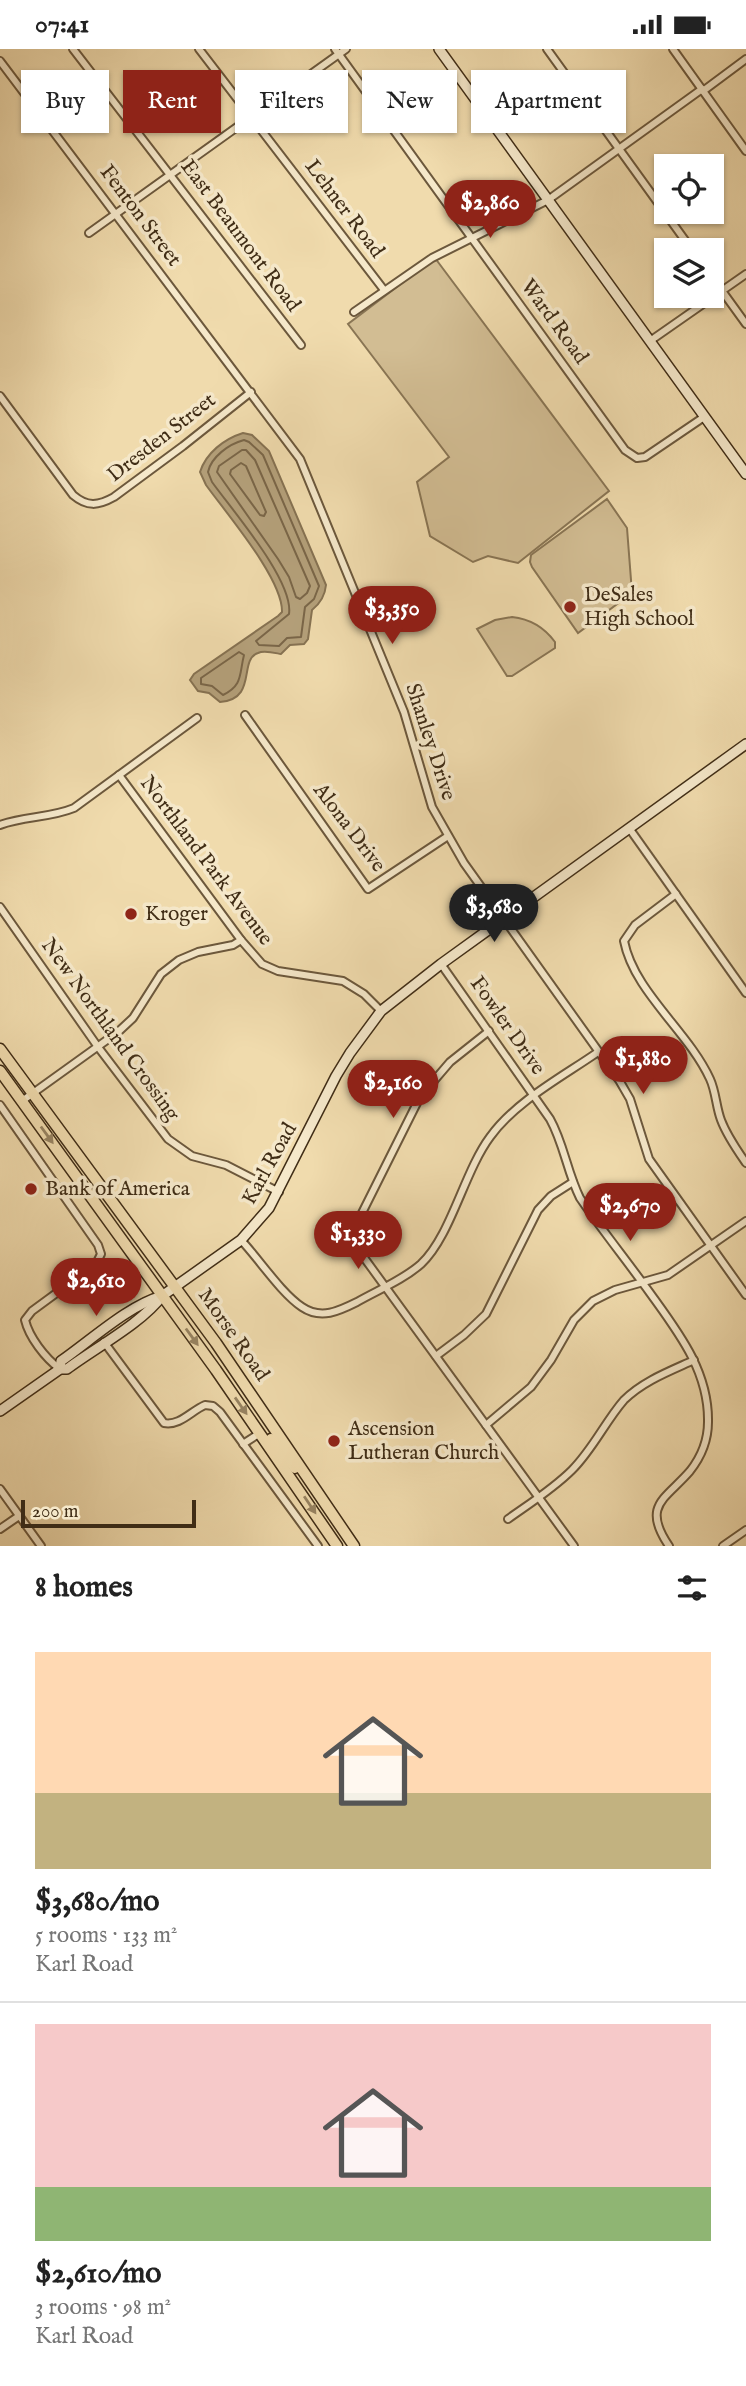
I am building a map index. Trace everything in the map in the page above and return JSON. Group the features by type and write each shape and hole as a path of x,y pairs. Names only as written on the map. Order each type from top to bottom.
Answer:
{"main road":[{"path":"439,49 746,474"},
{"name":"Karl Road","path":"0,1411 60,1369 67,1369 154,1306 162,1296 241,1240 260,1221 279,1192 336,1076 381,1011 441,964 746,744"},
{"name":"Morse Road","path":"0,1049 176,1286 354,1546"},
{"name":"Morse Road","path":"0,1070 260,1433 337,1546"},
{"name":"Karl Road","path":"60,1369 61,1361 121,1318 147,1300 162,1296"},
{"path":"260,1433 268,1434 294,1467 305,1474"}],"street":[{"name":"East Beaumont Road","path":"74,49 301,345"},
{"name":"Lehner Road","path":"199,49 235,96"},
{"path":"312,70 337,51 346,49"},
{"path":"547,49 683,238"},
{"path":"673,49 746,151"},
{"name":"Ward Road","path":"337,51 631,455 645,457 704,417"},
{"path":"354,312 432,258 548,200 746,59"},
{"name":"Fenton Street","path":"0,61 251,392"},
{"path":"89,233 235,128"},
{"name":"Lehner Road","path":"263,133 384,290"},
{"path":"724,290 746,274"},
{"path":"724,294 746,324"},
{"path":"650,341 698,308"},
{"name":"Dresden Street","path":"0,396 73,495 81,502 91,505 114,497 251,392"},
{"name":"Shanley Drive","path":"251,392 308,474 404,712 432,807 464,863 630,1100 649,1160 746,1295"},
{"name":"Alona Drive","path":"245,715 368,890 448,836"},
{"path":"0,825 21,819 58,815 74,808 197,718"},
{"name":"Northland Park Avenue","path":"119,775 241,940 262,964 278,971 344,981 381,1011"},
{"path":"629,828 746,993"},
{"path":"676,894 635,925 624,941 628,957 699,1059 709,1078 725,1131 746,1163"},
{"name":"New Northland Crossing","path":"0,907 97,1047 159,1129 179,1149 192,1156 240,1171 279,1192"},
{"path":"22,1101 133,1019 150,988 161,974 179,960 198,952 233,945 241,940"},
{"name":"Fowler Drive","path":"441,964 535,1096 559,1139 573,1182 587,1207 685,1342 694,1360 708,1407 708,1434 691,1470 668,1490 660,1504 658,1524 669,1546"},
{"path":"489,1031 450,1062 416,1104 362,1213 357,1225 357,1242 365,1259 574,1546"},
{"path":"241,1240 302,1307 321,1314 343,1310 419,1265 433,1249 482,1149 503,1121 598,1052"},
{"path":"0,1105 98,1245 101,1254 96,1264 25,1319 36,1342 60,1369"},
{"path":"436,1356 486,1314 538,1210 551,1196 573,1182"},
{"path":"486,1425 531,1387 551,1360 574,1320 587,1306 615,1290 668,1275 746,1221"},
{"path":"104,1342 164,1423 177,1422 205,1405 214,1406 318,1546"},
{"path":"508,1519 576,1465 634,1391 694,1360"},
{"path":"243,1444 260,1433"},
{"path":"0,1489 41,1546"},
{"path":"0,1529 19,1515"},
{"path":"723,1546 746,1530"}],"shaded area":[{"path":"435,258 609,491 518,563 488,556 473,562 430,536 417,482 449,457 348,324"},
{"path":"607,499 627,528 632,593 578,633 532,567 531,555"},
{"path":"512,617 542,628 555,642 555,648 512,676 507,676 477,629 495,620"}],"water":[{"path":"243,433 252,435 269,451 326,585 322,599 312,610 308,639 304,644 290,645 281,654 263,652 252,657 239,694 220,702 209,693 198,691 190,680 194,674 282,612 280,598 264,565 206,485 200,472 217,448"}],"place":[{"name":"DeSales High School","path":"570,607"},
{"name":"Kroger","path":"131,914"},
{"name":"Bank of America","path":"31,1189"},
{"name":"Ascension Lutheran Church","path":"334,1441"}]}
